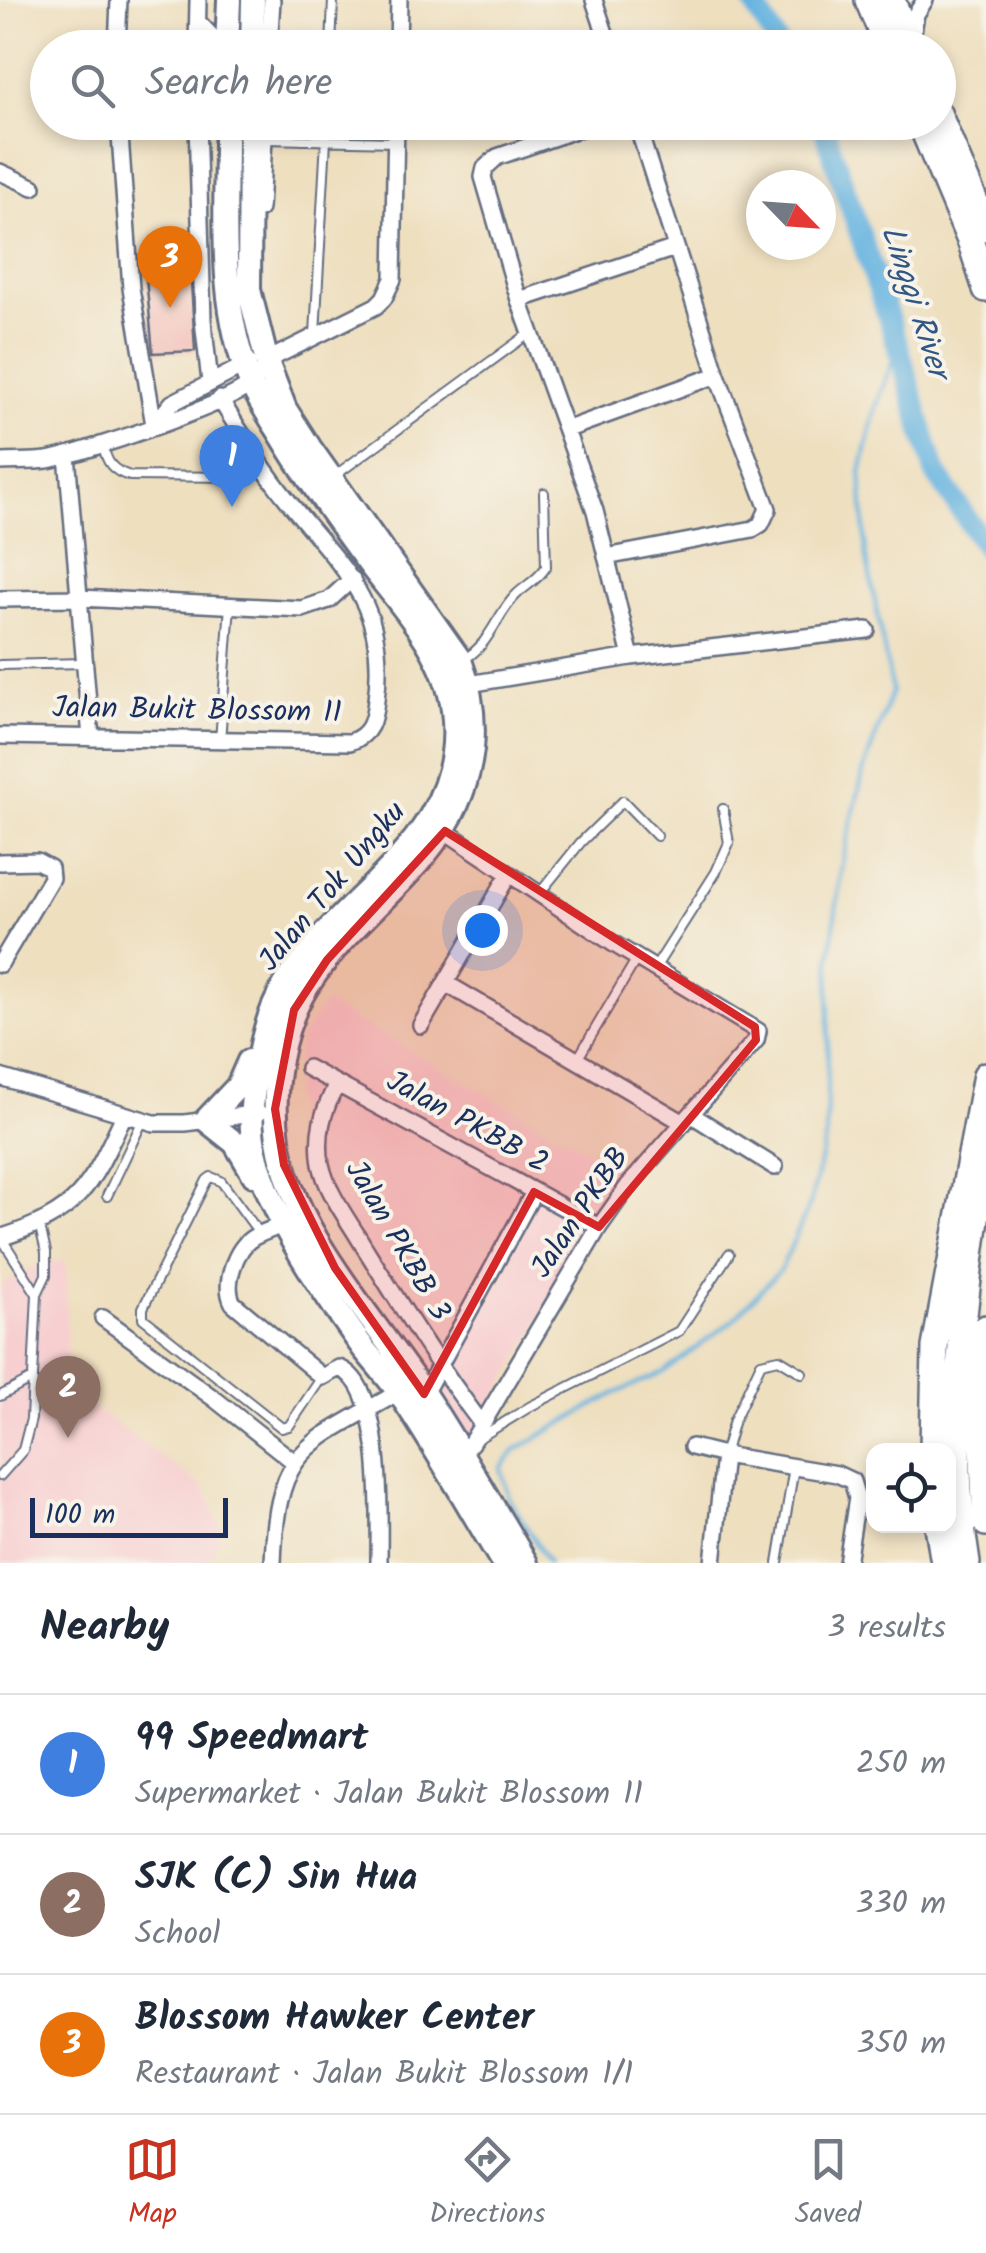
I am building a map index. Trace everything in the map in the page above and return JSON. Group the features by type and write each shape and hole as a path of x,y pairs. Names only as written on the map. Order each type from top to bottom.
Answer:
{"main road":[{"path":"226,30 229,0"},
{"path":"252,30 253,0"},
{"path":"868,0 890,30"},
{"path":"892,0 899,30"},
{"name":"Jalan Tok Ungku","path":"226,140 227,290 232,328 331,478 460,660 474,716 464,793 445,830 308,984 294,1010 284,1040 275,1109 284,1166 294,1196 335,1268 465,1447 526,1563"},
{"name":"Jalan Tok Ungku","path":"259,140 249,290 260,366 324,502 421,632 449,687 454,714 448,783 430,822 310,950 283,989 263,1032 249,1114 255,1152 285,1224 364,1348 398,1392 503,1563"},
{"path":"928,140 986,288"},
{"path":"949,140 986,228"},
{"path":"263,1032 238,1086 206,1120 234,1144 258,1183 267,1188"},
{"path":"934,1443 935,1346 986,1075"},
{"path":"967,1563 960,1520 956,1440 961,1343 986,1150"},
{"path":"986,1328 980,1394 982,1504 986,1523"},
{"path":"939,1533 944,1563"}],"street":[{"path":"118,30 119,0"},
{"path":"198,0 198,30"},
{"path":"270,30 272,0"},
{"path":"398,0 398,30"},
{"path":"594,0 604,30"},
{"path":"910,30 924,0"},
{"path":"198,22 206,30"},
{"path":"120,140 131,288 154,425"},
{"path":"198,140 203,320 210,382"},
{"path":"547,140 497,157 485,168 484,186 519,300 595,511 631,658"},
{"path":"606,556 753,529 766,516 766,498 717,375 641,140"},
{"path":"0,462 67,455 179,419 220,399 260,366 376,306 390,288 394,266 396,142"},
{"path":"0,172 33,188"},
{"path":"519,300 674,248"},
{"path":"154,425 172,403 210,382 260,366"},
{"path":"568,429 717,375"},
{"name":"Jalan Bukit Blossom 11","path":"0,736 350,742 366,734 374,719 378,690 377,642 368,606 352,579 260,464 220,399"},
{"path":"67,455 92,738"},
{"path":"0,599 80,598 313,607 330,600 352,579"},
{"path":"469,684 631,658 866,630"},
{"path":"445,830 656,968"},
{"path":"0,862 37,861 50,868 52,878 0,964"},
{"path":"422,1025 509,874"},
{"name":"Jalan PKBB","path":"465,1447 599,1227 653,1154 756,1040 758,1031 656,968"},
{"path":"447,984 775,1168"},
{"name":"Jalan PKBB 2","path":"308,1068 599,1227"},
{"path":"0,1077 154,1123 275,1109"},
{"name":"Jalan PKBB 3","path":"337,1084 319,1128 326,1184 438,1367 482,1423"},
{"path":"1,1238 38,1223 78,1198 95,1177 124,1115"},
{"path":"424,1394 534,1192"},
{"path":"285,1224 246,1244 227,1282 229,1296 232,1303 322,1377 345,1369 368,1410 381,1492 379,1563"},
{"path":"103,1318 294,1461"},
{"path":"273,1563 278,1497 294,1461 310,1444 398,1392"},
{"path":"692,1447 837,1474 852,1481 857,1498 846,1563"},
{"path":"713,1563 724,1455"}],"lane":[{"path":"332,30 333,0"},
{"path":"316,334 326,140 396,142"},
{"path":"331,478 532,332"},
{"path":"102,443 109,464 116,472 130,476 239,478 260,464"},
{"path":"460,660 478,649 514,598 546,567 544,493"},
{"path":"220,742 230,606"},
{"path":"0,665 85,663"},
{"path":"539,894 581,842 622,801 657,836"},
{"path":"656,968 716,872 729,842 723,809"},
{"path":"577,1060 637,958"},
{"path":"106,1196 143,1120"},
{"path":"260,1234 221,1181 211,1177 143,1308 143,1318 282,1428 289,1426 322,1377"},
{"path":"0,1476 23,1450 31,1419 37,1294 46,1275 46,1252 38,1223"},
{"path":"1,1238 37,1294"},
{"path":"465,1447 531,1406 679,1331 729,1254"},
{"path":"724,1455 734,1420 761,1364 778,1359 802,1373"},
{"path":"0,1396 32,1380"},
{"path":"778,1563 794,1467"}],"highlighted area":[{"path":"445,831 755,1027 756,1040 599,1227 534,1192 424,1394 335,1268 284,1165 275,1109 294,1010 327,960"}],"shaded area":[{"path":"325,1003 628,1173 471,1439 299,1169 293,1098 299,1040"},
{"path":"66,1261 67,1388 204,1488 222,1529 211,1559 205,1563 0,1563 0,1286 24,1271"}],"building":[{"path":"190,264 195,351 153,353 145,266"}],"waterway":[{"name":"Linggi River","path":"752,0 770,30"},
{"name":"Linggi River","path":"828,140 898,346 935,472 986,547"},
{"path":"548,1563 509,1498 501,1468 517,1449 614,1394 664,1372 732,1321 781,1269 810,1204 826,1136 830,960 842,863 864,769 892,691 866,554 861,472 875,410 898,346"}],"place":[{"name":"Blossom Hawker Center","path":"170,308"},
{"name":"99 Speedmart","path":"232,507"},
{"name":"SJK (C) Sin Hua","path":"68,1438"}]}
